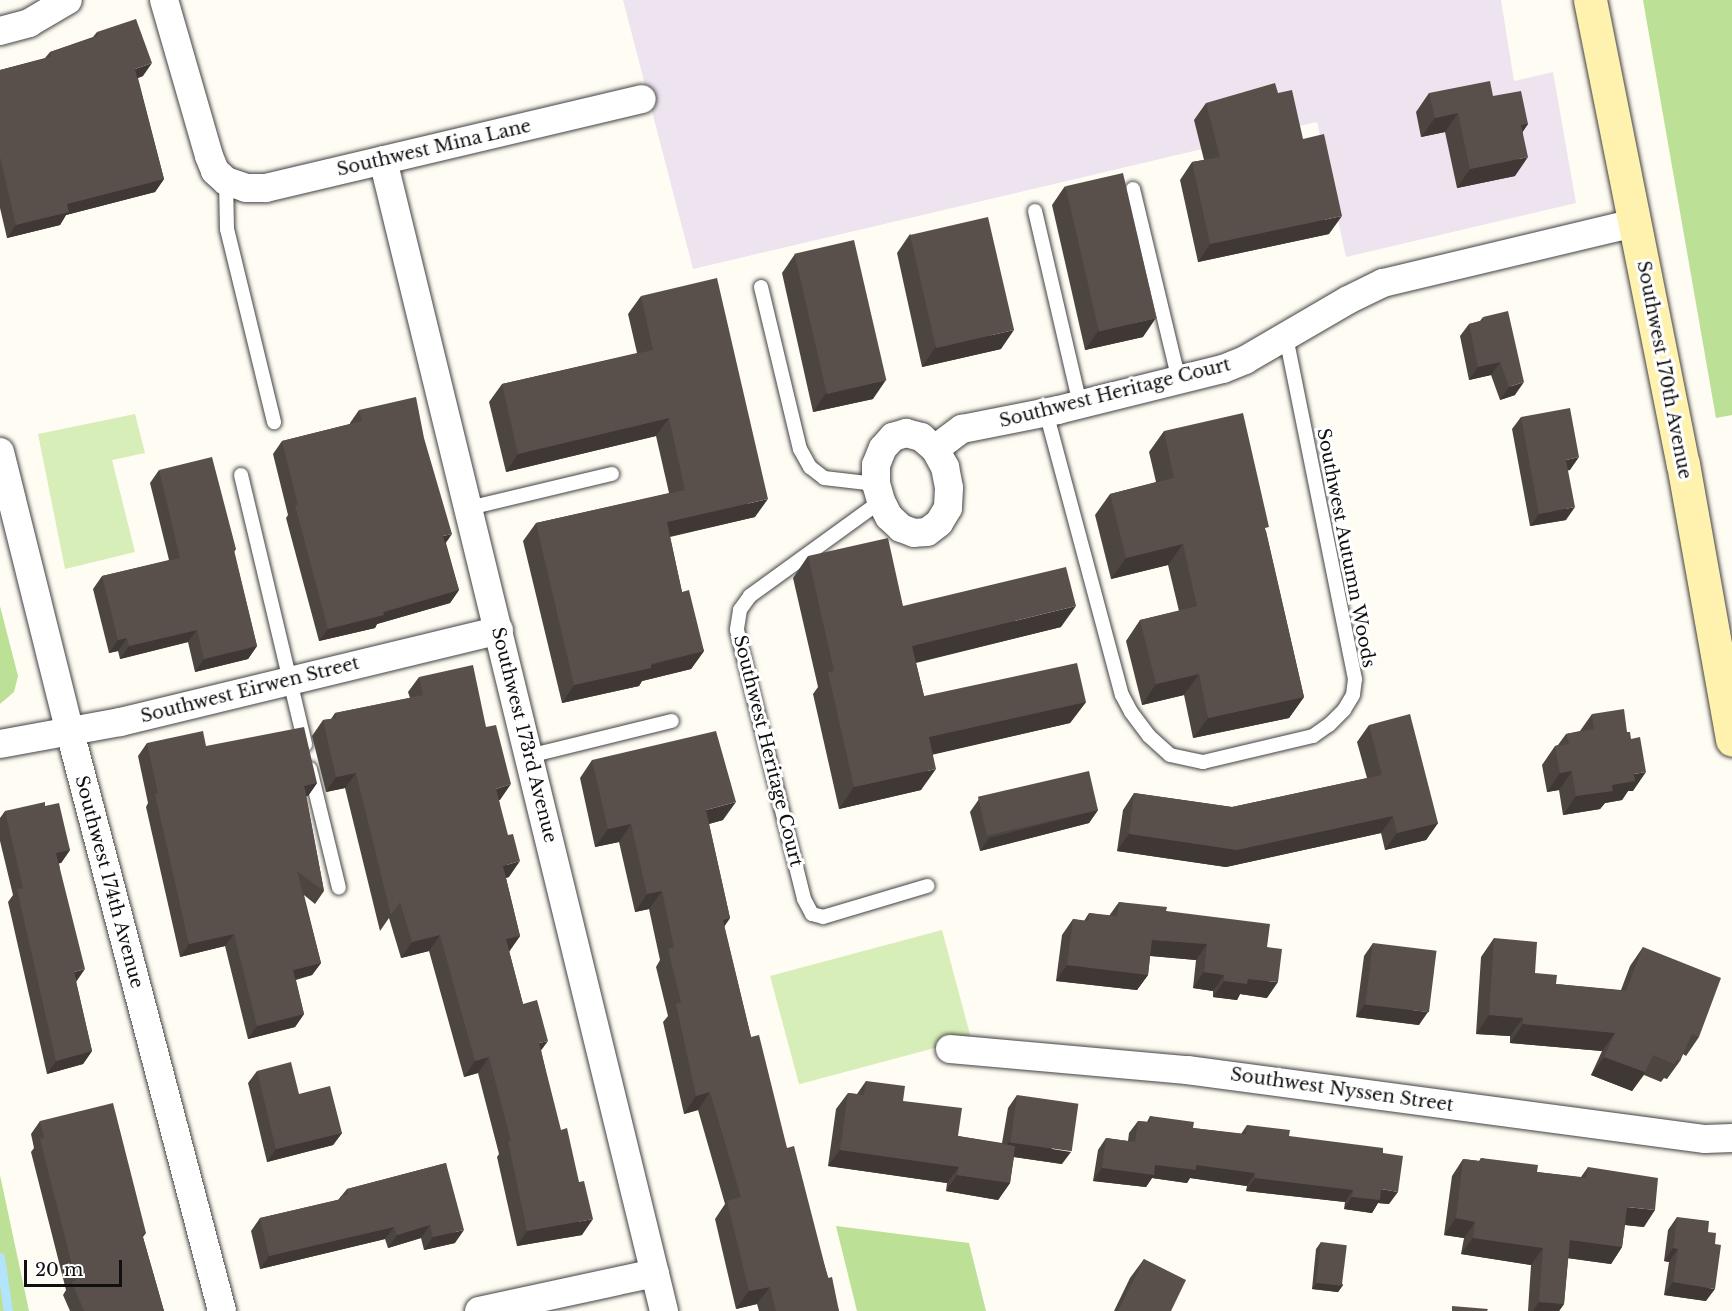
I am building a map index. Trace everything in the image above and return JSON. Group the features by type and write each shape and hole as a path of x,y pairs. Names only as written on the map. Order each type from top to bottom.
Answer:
{"main road":[{"name":"Southwest 170th Avenue","path":"1590,0 1683,464 1732,740"}],"street":[{"path":"0,31 28,23 68,0"},
{"path":"164,0 209,156 215,171 226,181"},
{"name":"Southwest Mina Lane","path":"226,181 246,188 266,188 642,99"},
{"name":"Southwest 173rd Avenue","path":"383,160 664,1311"},
{"name":"Southwest Heritage Court","path":"935,449 962,429 1046,412 1223,369 1286,338 1348,300 1383,283 1634,223"},
{"path":"906,433 921,437 935,449 945,467 949,488 948,508 939,523 927,532 914,533 901,528 890,517 879,493 876,465 883,448 893,437 906,433"},
{"name":"Southwest 174th Avenue","path":"0,452 69,732 222,1311"},
{"name":"Southwest Eirwen Street","path":"0,744 69,732 499,630"},
{"name":"Southwest Nyssen Street","path":"950,1049 1187,1070 1705,1139 1732,1138"},
{"path":"479,1311 655,1273"}],"lane":[{"path":"226,181 227,229 274,423"},
{"path":"1133,189 1179,381"},
{"path":"1035,211 1080,404"},
{"path":"760,287 800,448 810,467 824,478 879,493"},
{"name":"Southwest Autumn Woods","path":"1046,412 1122,695 1131,712 1149,736 1170,755 1203,762 1313,736 1329,725 1344,710 1353,695 1355,679 1286,338"},
{"path":"469,508 612,474"},
{"path":"241,475 339,888"},
{"name":"Southwest Heritage Court","path":"879,493 750,596 740,610 737,630 804,899 812,914 823,917 927,886"},
{"path":"529,756 672,721"}],"shaded area":[{"path":"623,0 1501,0 1514,81 1553,72 1576,203 1346,257 1317,122 693,269"}],"green space":[{"path":"1643,0 1732,0 1732,415 1716,418"},
{"path":"135,414 145,453 112,460 135,552 65,569 38,434"},
{"path":"0,606 18,676 14,692 0,704"},
{"path":"942,930 971,1038 799,1084 770,976"},
{"path":"0,1175 29,1311 0,1311"},
{"path":"836,1226 969,1243 986,1311 857,1311"}],"building":[{"path":"136,19 152,63 135,69 164,179 67,204 69,212 16,225 0,157 0,70 51,57 50,52 98,36 97,32"},
{"path":"1490,81 1493,96 1521,91 1528,124 1521,125 1528,157 1470,169 1458,113 1435,118 1429,93"},
{"path":"1275,83 1278,93 1292,90 1303,139 1324,134 1342,216 1210,244 1192,162 1220,157 1206,103"},
{"path":"1123,173 1157,318 1099,331 1066,186"},
{"path":"988,217 1014,330 936,348 910,235"},
{"path":"854,240 886,380 827,394 795,254"},
{"path":"717,278 768,499 667,522 682,592 689,590 704,651 651,664 651,668 574,685 536,523 685,490 669,418 518,454 502,384 653,350 641,296"},
{"path":"1508,311 1524,382 1509,387 1500,362 1478,367 1469,324 1484,320 1483,317"},
{"path":"416,397 424,438 452,534 443,536 459,590 383,612 384,615 328,629 295,505 298,505 282,441 362,421 359,410"},
{"path":"1570,408 1579,457 1566,460 1575,507 1539,514 1521,417"},
{"path":"1243,413 1269,527 1265,528 1304,697 1208,718 1199,674 1156,684 1140,620 1197,606 1183,544 1126,558 1110,494 1174,478 1164,431"},
{"path":"212,457 236,549 234,550 257,646 204,659 197,630 129,646 127,638 118,640 102,576 180,558 159,470"},
{"path":"888,538 903,606 1066,567 1076,606 912,646 924,696 1077,663 1086,702 929,737 936,769 854,787 828,672 834,671 808,556"},
{"path":"473,665 486,727 496,725 511,784 496,789 508,835 513,834 520,861 503,866 520,936 506,939 523,1004 537,1000 548,1041 539,1043 561,1130 567,1128 579,1182 584,1181 593,1219 527,1231 508,1141 511,1141 489,1057 475,1061 440,935 412,942 400,902 391,915 356,773 336,777 323,720 336,718 335,713 423,695 419,677"},
{"path":"1624,709 1627,732 1630,732 1631,739 1640,737 1646,772 1634,774 1635,781 1612,785 1613,791 1576,796 1572,771 1560,773 1555,746 1569,744 1566,734 1594,729 1592,714"},
{"path":"1410,714 1438,823 1397,833 1393,816 1237,850 1129,834 1134,793 1232,807 1382,775 1369,725"},
{"path":"304,727 317,783 304,786 324,891 297,871 321,963 293,970 304,1014 257,1026 234,934 189,944 155,794 158,793 147,743 203,731 206,746"},
{"path":"716,731 736,802 706,810 730,918 723,920 751,1037 759,1035 787,1148 794,1146 828,1278 832,1277 839,1311 776,1311 770,1287 749,1291 727,1201 741,1197 710,1092 696,1096 676,1004 681,1002 668,949 674,947 662,891 647,894 631,824 608,829 592,760"},
{"path":"1089,771 1098,810 987,836 978,797"},
{"path":"45,802 45,806 59,803 70,850 56,853 85,969 74,972 92,1051 56,1061 17,889 23,888 5,811"},
{"path":"1119,902 1167,907 1166,911 1270,924 1267,947 1282,949 1278,982 1248,979 1247,984 1224,981 1224,975 1204,972 1207,944 1152,940 1148,975 1067,965 1073,919 1089,921 1089,913 1117,916"},
{"path":"1494,938 1537,942 1535,973 1557,975 1556,984 1626,991 1643,947 1721,978 1699,1037 1692,1034 1680,1061 1677,1059 1674,1064 1653,1055 1645,1072 1604,1057 1615,1033 1523,1024 1523,1018 1489,1015"},
{"path":"1373,943 1437,951 1429,1012 1365,1005"},
{"path":"291,1062 299,1094 330,1086 342,1133 276,1149 257,1071"},
{"path":"866,1081 905,1086 903,1101 962,1108 958,1136 1015,1146 1010,1183 957,1175 959,1167 840,1150 848,1093 864,1095"},
{"path":"1017,1095 1078,1104 1072,1151 1010,1143"},
{"path":"113,1103 146,1233 142,1234 164,1311 84,1311 72,1282 76,1281 40,1139 44,1138 40,1121"},
{"path":"1150,1116 1194,1122 1193,1128 1246,1134 1247,1125 1290,1130 1289,1136 1383,1148 1383,1153 1403,1156 1398,1192 1381,1189 1380,1200 1352,1197 1353,1190 1255,1178 1255,1173 1196,1165 1196,1170 1155,1165 1154,1175 1102,1168 1106,1138 1135,1142 1138,1121 1150,1122"},
{"path":"1481,1158 1538,1165 1537,1172 1586,1178 1588,1167 1658,1178 1655,1210 1627,1207 1622,1247 1570,1240 1564,1304 1539,1302 1543,1248 1473,1238 1475,1222 1456,1218 1463,1159 1480,1161"},
{"path":"446,1163 464,1230 433,1237 430,1225 397,1235 394,1227 269,1256 260,1218 341,1199 340,1197 348,1194 347,1189"},
{"path":"1677,1217 1709,1221 1708,1232 1716,1233 1715,1244 1721,1245 1715,1289 1673,1282 1678,1249 1673,1248"},
{"path":"1321,1242 1347,1245 1342,1286 1316,1283"},
{"path":"1144,1259 1186,1280 1171,1311 1118,1311"},
{"path":"1452,1306 1488,1309 1487,1311 1452,1311"}],"waterway":[{"path":"0,1257 8,1311"}]}
